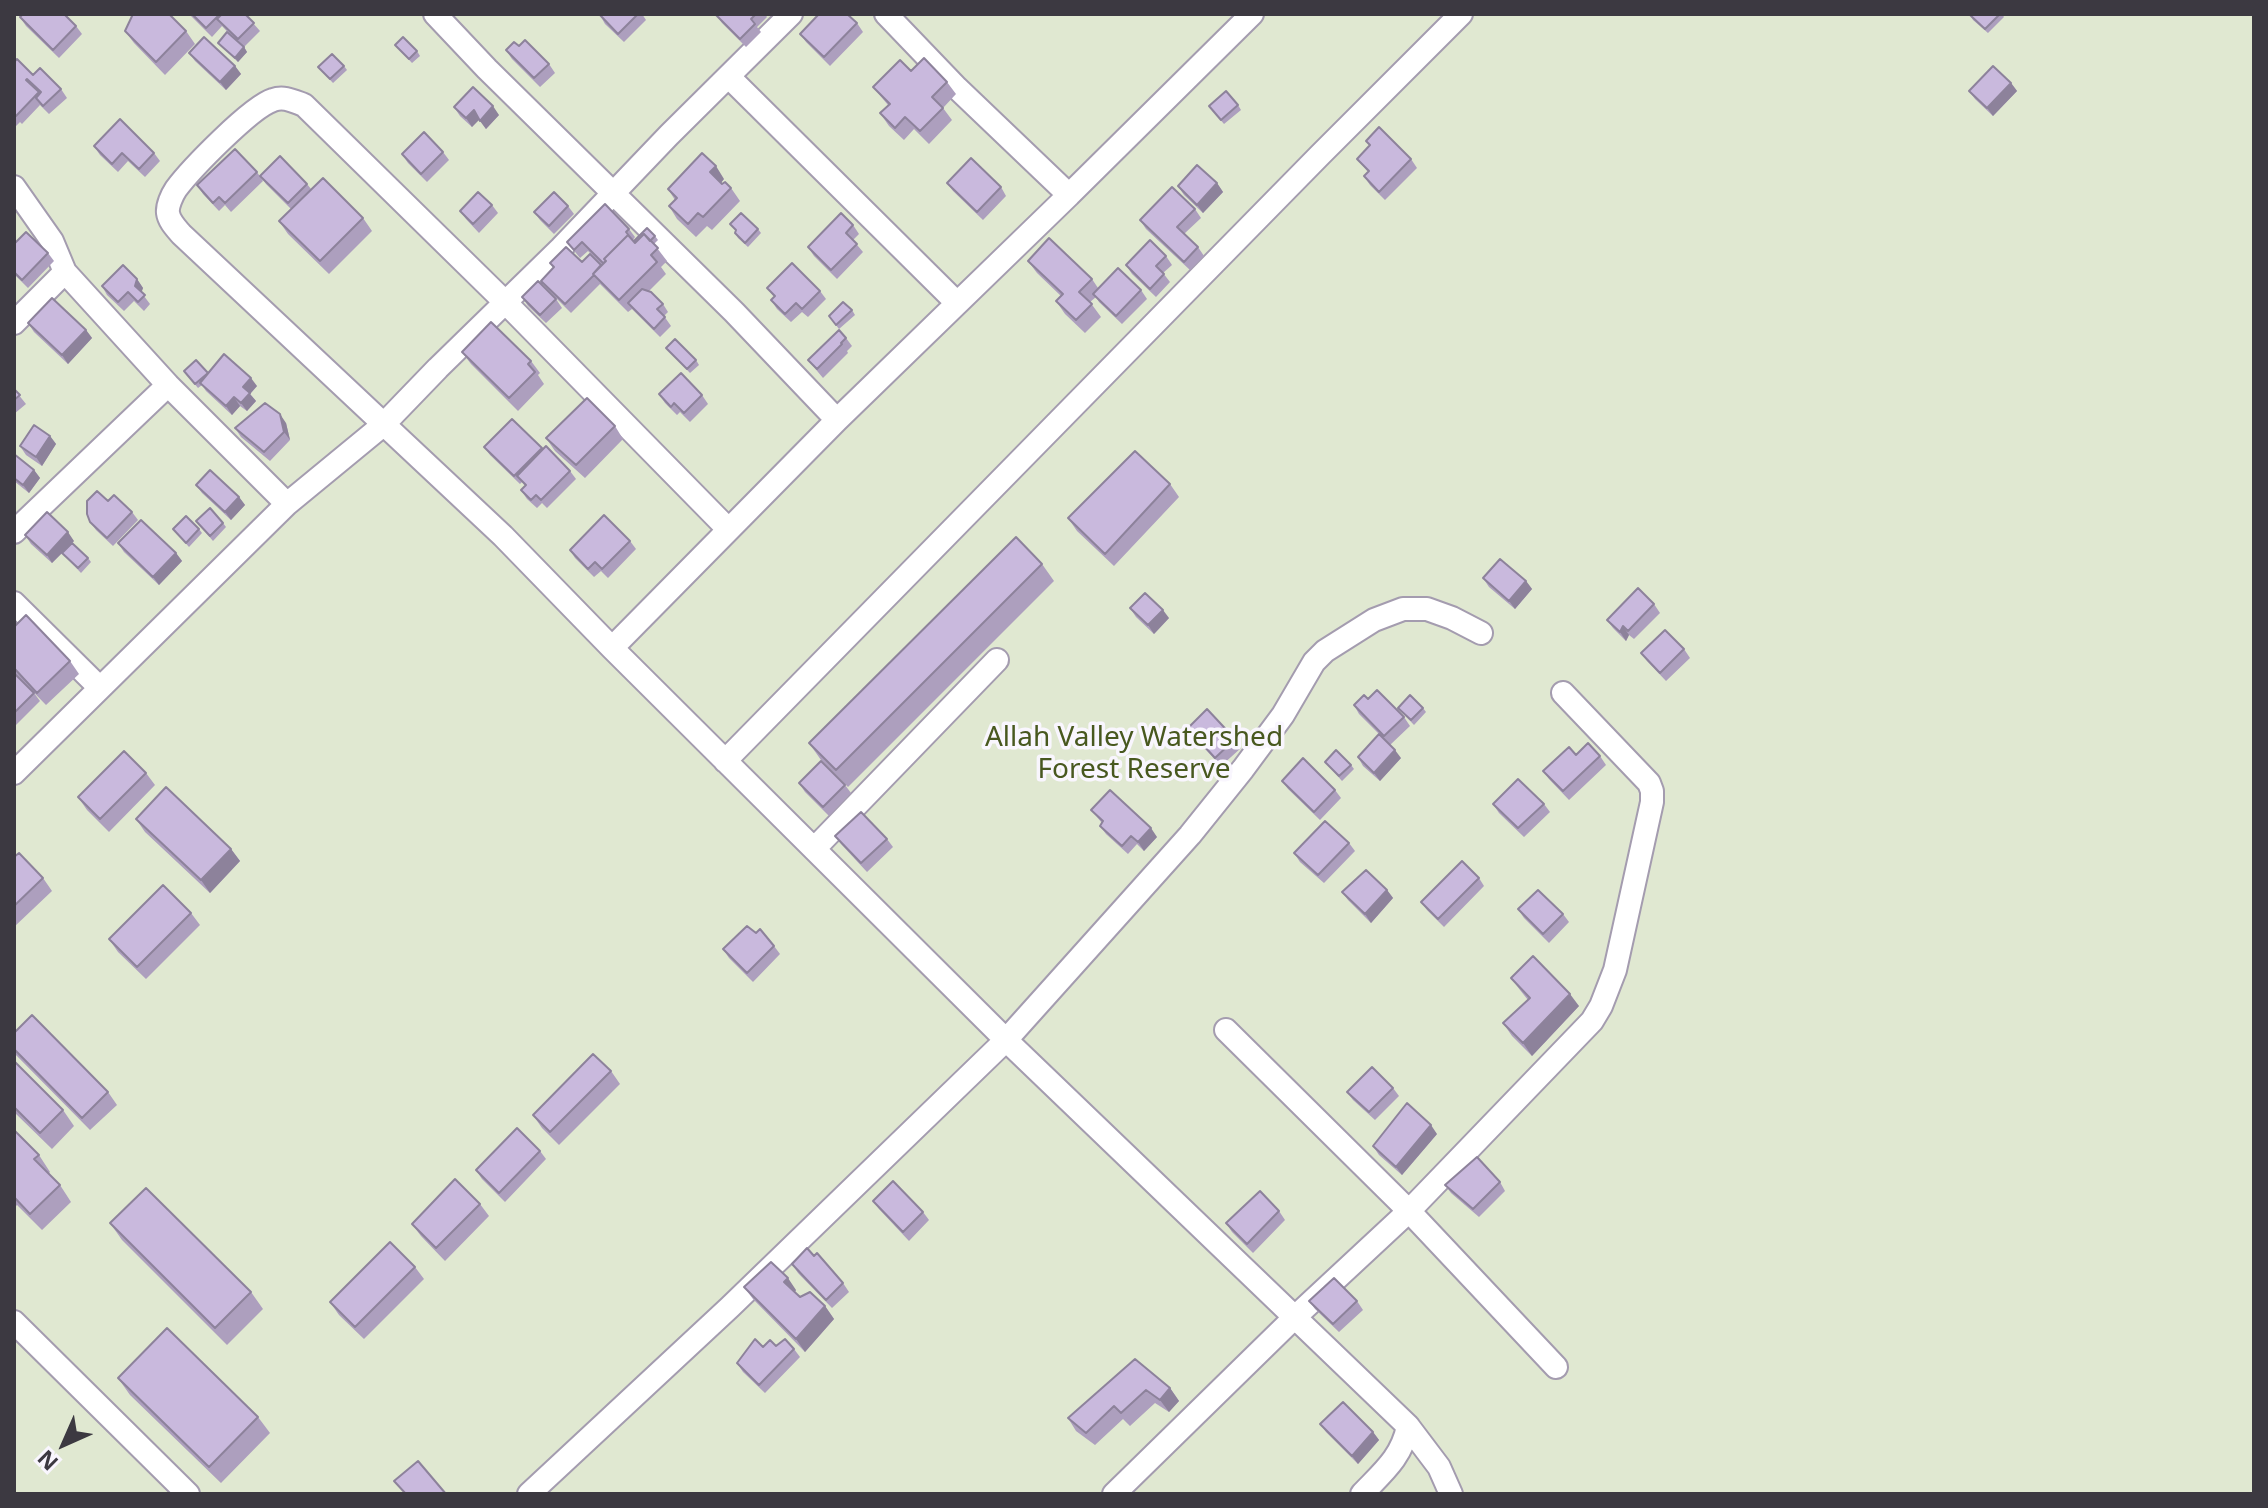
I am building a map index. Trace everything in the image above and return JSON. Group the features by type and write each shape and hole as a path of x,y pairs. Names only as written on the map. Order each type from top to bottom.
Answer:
{"street":[{"path":"435,14 734,312 837,420"},
{"path":"14,773 287,504 383,425 791,14"},
{"path":"886,14 957,88 1069,195"},
{"path":"612,648 837,420 1252,14"},
{"path":"725,761 1461,14"},
{"path":"729,77 957,303"},
{"path":"728,529 506,303 304,105 284,97 259,108 225,137 175,190 168,214 172,224 503,536 1006,1040 1408,1426 1439,1467 1451,1494"},
{"path":"14,187 52,241 65,272 168,385 287,504"},
{"path":"14,323 65,272"},
{"path":"14,532 168,385"},
{"path":"14,603 100,688"},
{"path":"529,1494 730,1307 1006,1040 1190,835 1283,715 1314,662 1325,651 1374,620 1403,609 1427,609 1481,633"},
{"path":"814,849 997,660"},
{"path":"1114,1494 1295,1317 1409,1211 1592,1021 1601,1006 1615,970 1652,791 1649,783 1563,693"},
{"path":"1226,1030 1409,1211 1556,1367"},
{"path":"14,1322 188,1494"},
{"path":"1362,1494 1395,1458 1405,1443 1408,1426"}],"green space":[{"name":"Allah Valley Watershed Forest Reserve","path":"14,14 2254,14 2254,1494 14,1494"}],"building":[{"path":"23,14 64,14 76,26 53,50 20,17"},
{"path":"133,14 169,14 186,31 156,62 125,31"},
{"path":"192,14 220,14 206,28"},
{"path":"222,14 245,14 254,23 238,39 217,19"},
{"path":"601,14 638,14 618,34"},
{"path":"717,14 756,14 751,19 755,24 740,39"},
{"path":"819,14 847,14 857,23 824,57 800,34"},
{"path":"1972,14 2000,14 1985,29"},
{"path":"227,32 244,47 235,58 218,43"},
{"path":"204,37 235,66 220,82 189,53"},
{"path":"403,37 417,51 409,59 395,45"},
{"path":"525,40 549,64 534,78 506,50 514,42 519,46"},
{"path":"332,54 344,66 330,79 318,67"},
{"path":"924,58 947,82 932,97 943,108 920,131 905,117 895,128 880,113 890,104 873,87 900,60 911,71"},
{"path":"17,59 33,75 40,68 61,89 43,106 36,98 41,92 27,79 39,92 16,116 14,62"},
{"path":"1993,66 2011,83 1987,108 1969,91"},
{"path":"473,87 493,106 480,121 474,110 466,118 454,107"},
{"path":"1226,91 1238,105 1221,120 1209,106"},
{"path":"120,119 154,153 139,169 122,153 112,164 94,146"},
{"path":"1379,127 1411,159 1379,192 1364,176 1369,171 1357,159 1370,145 1366,141"},
{"path":"424,132 443,152 421,174 402,154"},
{"path":"235,149 257,172 225,203 219,197 213,203 197,185"},
{"path":"702,153 716,166 710,172 731,188 703,217 698,213 688,224 669,206 677,198 668,189"},
{"path":"280,156 307,184 288,203 260,176"},
{"path":"971,158 1001,187 977,212 947,183"},
{"path":"1197,165 1217,183 1197,205 1178,186"},
{"path":"323,178 363,218 320,261 279,221"},
{"path":"1172,187 1195,209 1177,227 1198,247 1184,262 1140,220"},
{"path":"478,192 492,205 473,224 460,211"},
{"path":"554,192 568,206 549,226 534,212"},
{"path":"605,204 629,229 626,232 630,237 628,235 603,263 582,242 574,250 567,242"},
{"path":"741,213 758,229 745,243 730,224"},
{"path":"841,213 853,225 846,233 857,244 831,270 808,247"},
{"path":"647,228 655,236 650,241 644,234 635,243 634,241"},
{"path":"26,232 48,253 22,280 14,272 14,244"},
{"path":"644,234 658,248 651,255 657,262 619,300 593,274 628,235 635,243"},
{"path":"1049,238 1092,279 1079,292 1092,304 1076,320 1056,301 1063,294 1028,261"},
{"path":"1150,240 1166,256 1156,266 1164,274 1150,289 1126,265"},
{"path":"566,247 582,262 590,254 601,265 565,304 541,281 554,267 550,263"},
{"path":"792,263 820,291 802,309 796,303 785,314 771,300 775,296 767,288"},
{"path":"123,265 137,279 135,286 145,295 138,302 128,292 118,302 102,286"},
{"path":"1118,268 1141,290 1116,316 1093,294"},
{"path":"538,281 556,299 540,315 522,297"},
{"path":"642,289 651,292 663,304 657,309 665,317 654,329 628,303"},
{"path":"52,298 86,330 62,355 28,323"},
{"path":"843,302 852,310 836,325 829,316"},
{"path":"491,322 531,361 528,364 535,372 509,398 462,352"},
{"path":"839,330 846,338 817,369 808,360"},
{"path":"675,339 696,360 687,369 666,348"},
{"path":"224,354 251,378 243,387 250,393 241,403 234,397 226,406 200,383"},
{"path":"196,360 208,373 195,384 184,371"},
{"path":"681,373 702,395 684,413 674,403 671,407 659,394"},
{"path":"587,398 615,426 576,465 546,438"},
{"path":"265,403 280,414 284,432 264,452 235,428"},
{"path":"512,419 542,448 514,476 484,447"},
{"path":"34,425 50,436 36,457 20,446"},
{"path":"546,446 570,471 541,500 536,495 531,500 521,490 526,485 517,476"},
{"path":"1135,451 1170,484 1105,554 1068,518"},
{"path":"14,454 34,470 23,485 14,478"},
{"path":"210,470 239,497 225,512 196,485"},
{"path":"97,491 108,501 114,495 132,512 107,538 90,522 87,514 87,501"},
{"path":"210,508 223,523 210,536 196,521"},
{"path":"47,512 68,532 47,555 25,535"},
{"path":"604,515 630,541 602,569 595,562 588,569 570,550"},
{"path":"186,516 199,529 186,543 173,529"},
{"path":"141,520 176,553 153,577 118,543"},
{"path":"1016,537 1042,564 836,770 809,743"},
{"path":"72,543 88,558 78,568 62,553"},
{"path":"1500,559 1526,581 1509,601 1483,578"},
{"path":"1638,588 1654,604 1628,631 1623,626 1620,632 1607,620"},
{"path":"1145,593 1163,610 1148,625 1130,608"},
{"path":"26,615 70,661 37,693 14,668 14,627"},
{"path":"1665,630 1684,649 1660,673 1641,653"},
{"path":"14,673 34,693 14,713"},
{"path":"1377,690 1404,717 1384,736 1354,705 1364,695 1368,699"},
{"path":"1410,695 1423,708 1411,720 1398,708"},
{"path":"1207,709 1235,739 1215,758 1188,728"},
{"path":"1379,734 1395,750 1374,773 1358,757"},
{"path":"1588,743 1600,756 1563,791 1543,771 1569,747 1576,755"},
{"path":"1336,750 1351,765 1339,776 1325,762"},
{"path":"124,751 146,773 100,819 78,797"},
{"path":"1303,758 1335,790 1314,812 1282,781"},
{"path":"821,761 845,785 823,807 799,783"},
{"path":"1518,779 1544,804 1518,828 1493,804"},
{"path":"166,787 231,849 201,880 136,819"},
{"path":"1110,790 1151,828 1138,842 1131,836 1122,846 1100,826 1103,821 1091,810"},
{"path":"861,812 887,839 861,863 835,836"},
{"path":"1325,821 1349,843 1318,875 1294,853"},
{"path":"19,853 43,878 14,906 14,857"},
{"path":"1462,861 1479,878 1438,919 1421,902"},
{"path":"1366,870 1387,890 1365,914 1342,892"},
{"path":"163,885 191,913 137,967 109,939"},
{"path":"1538,890 1563,914 1543,934 1518,909"},
{"path":"747,926 756,933 760,929 774,946 747,973 723,949"},
{"path":"1533,956 1570,994 1523,1043 1503,1023 1530,998 1511,978"},
{"path":"32,1015 108,1092 82,1118 14,1049 14,1033"},
{"path":"593,1054 611,1071 550,1132 533,1115"},
{"path":"14,1061 63,1110 40,1133 14,1107"},
{"path":"1372,1067 1393,1088 1369,1112 1347,1092"},
{"path":"1407,1103 1431,1125 1396,1167 1373,1146"},
{"path":"517,1128 540,1151 499,1193 476,1170"},
{"path":"14,1130 39,1155 34,1159 60,1185 30,1214 14,1197"},
{"path":"1477,1157 1500,1182 1473,1209 1445,1185"},
{"path":"455,1179 480,1204 436,1248 412,1224"},
{"path":"893,1181 923,1212 903,1232 873,1201"},
{"path":"146,1188 251,1292 215,1328 110,1223"},
{"path":"1260,1191 1279,1211 1247,1244 1226,1223"},
{"path":"390,1242 415,1267 355,1327 330,1302"},
{"path":"807,1248 814,1256 817,1253 843,1283 826,1300 792,1264"},
{"path":"771,1262 788,1278 784,1282 800,1297 810,1292 825,1306 796,1339 744,1287"},
{"path":"1334,1278 1357,1301 1333,1324 1309,1301"},
{"path":"167,1328 258,1417 209,1467 118,1378"},
{"path":"755,1339 763,1347 770,1340 776,1346 785,1339 794,1349 759,1385 737,1363"},
{"path":"1135,1359 1170,1388 1160,1400 1146,1390 1121,1413 1114,1406 1086,1433 1068,1418"},
{"path":"1343,1402 1373,1432 1352,1456 1320,1424"},
{"path":"418,1461 446,1494 406,1494 394,1481"}]}
